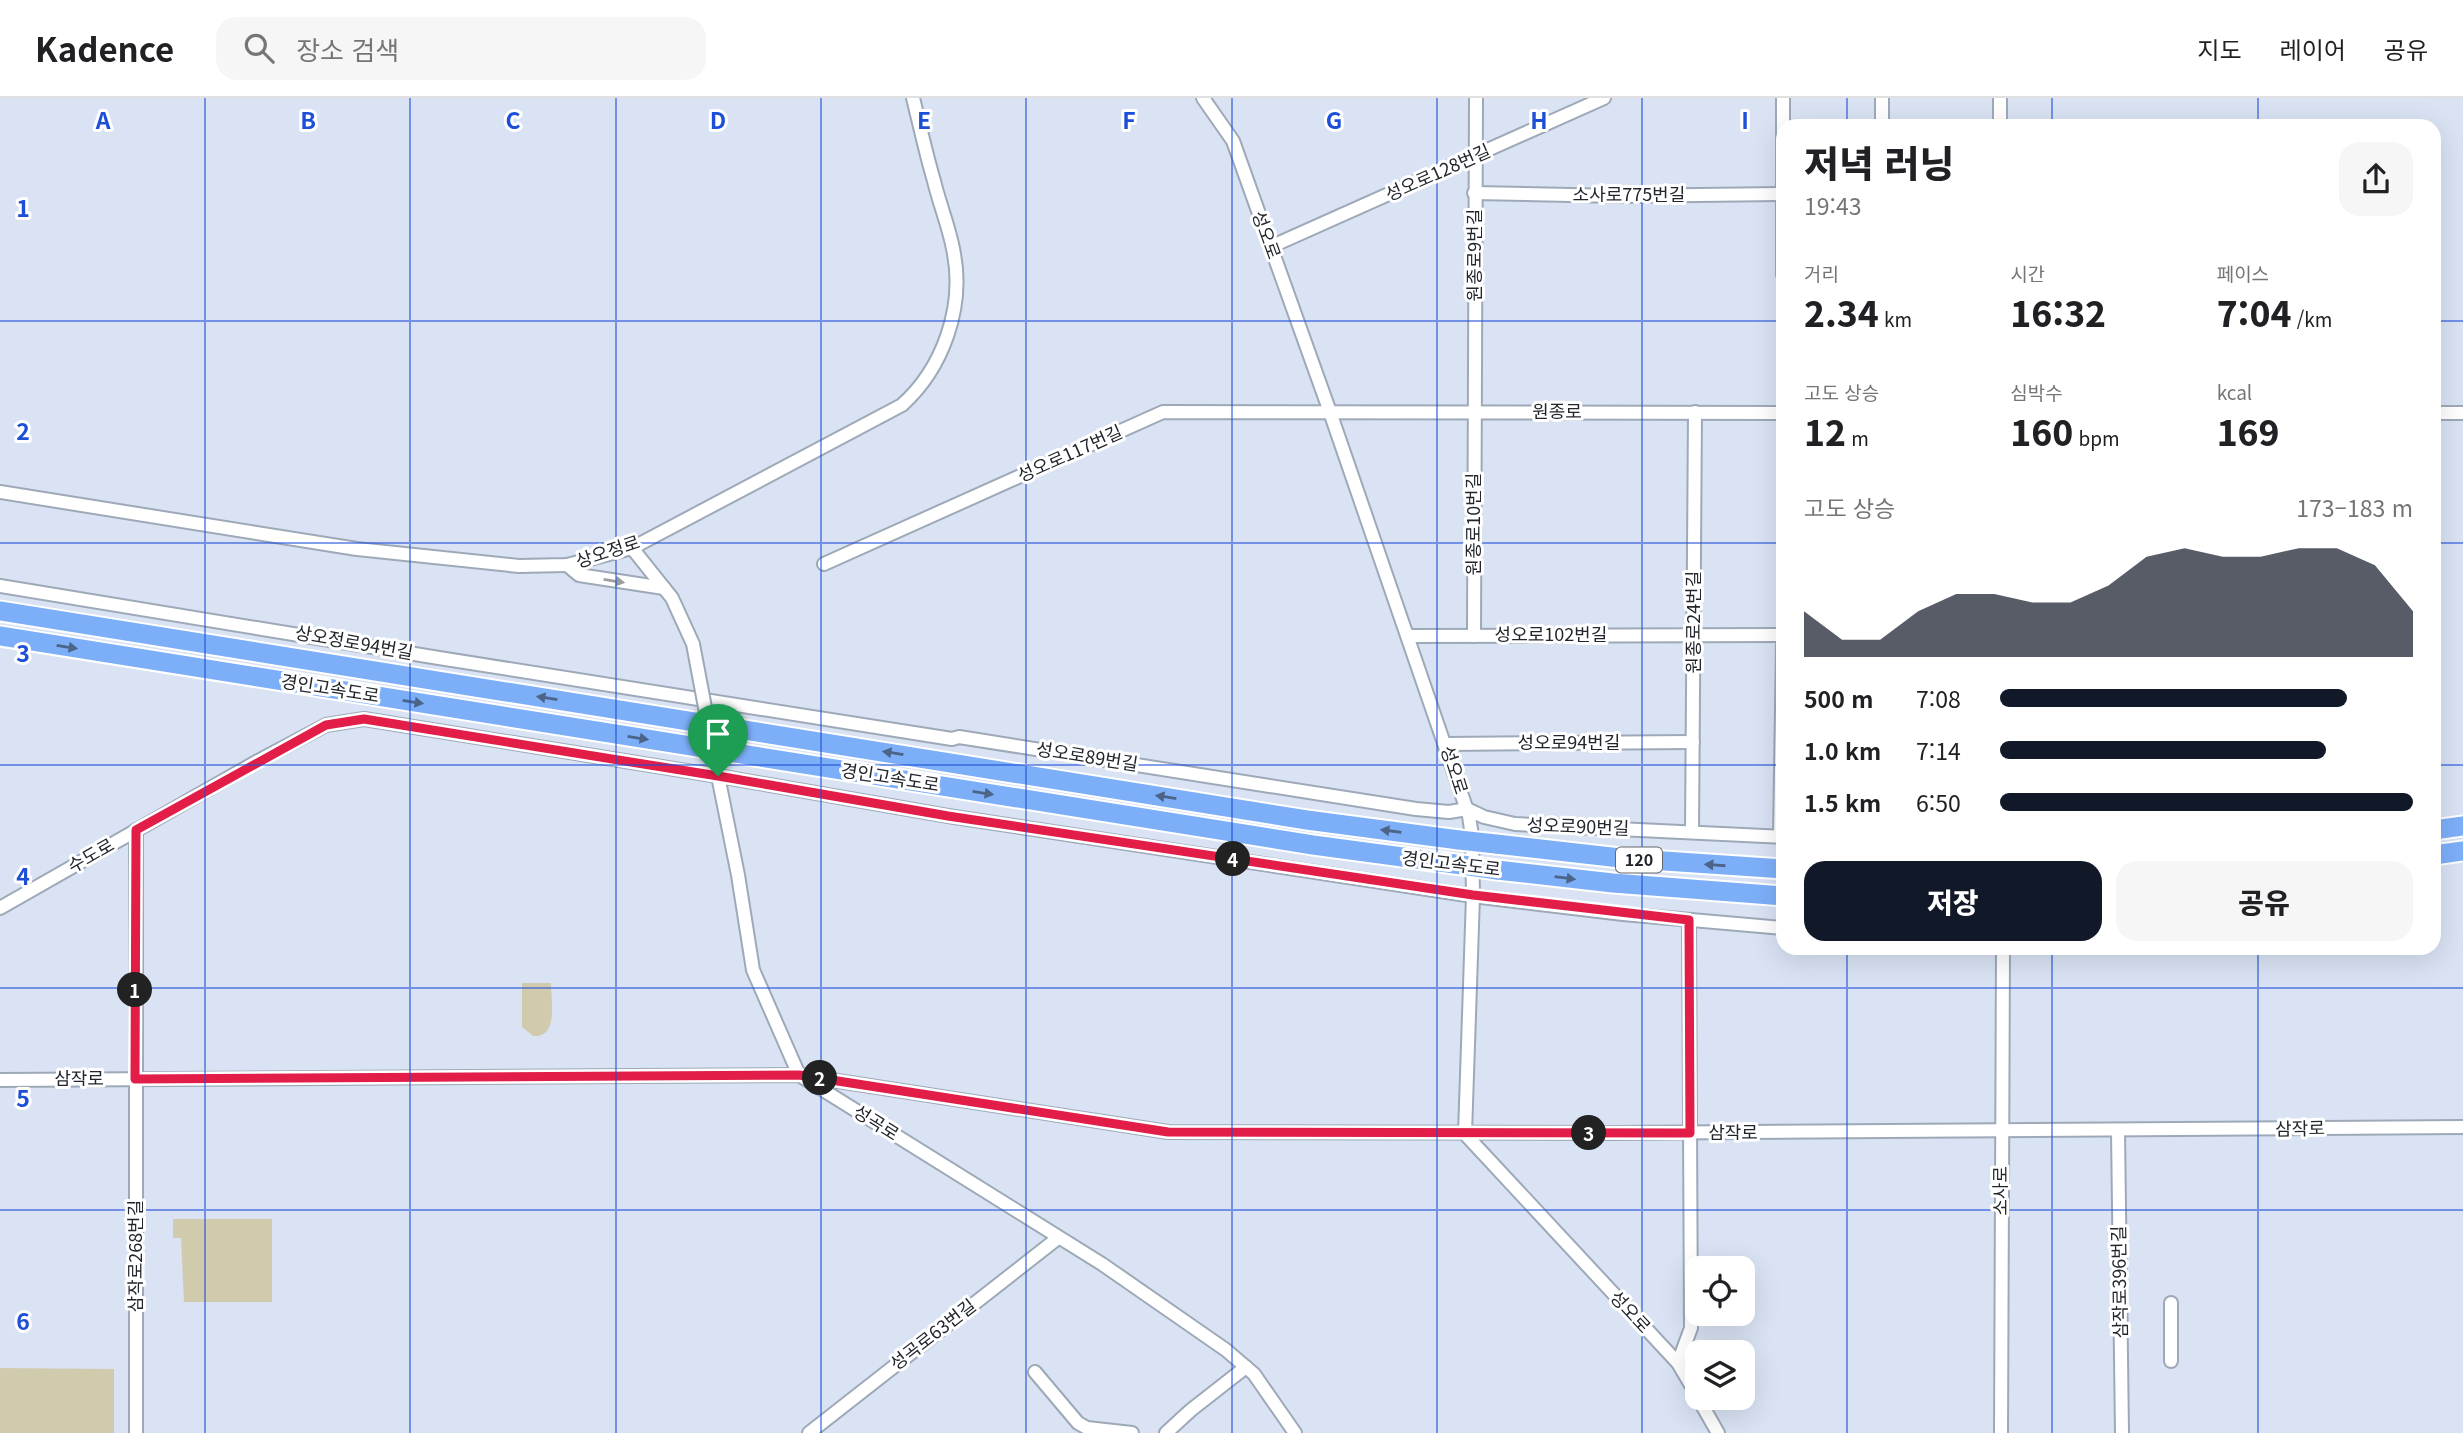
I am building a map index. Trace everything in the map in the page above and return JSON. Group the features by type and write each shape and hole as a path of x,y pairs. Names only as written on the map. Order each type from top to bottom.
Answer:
{"highway":[{"name":"경인고속도로","path":"0,611 1307,820 1620,858 1776,869"},
{"name":"경인고속도로","path":"0,636 1314,845 1613,883 1776,895"},
{"path":"2441,829 2463,826"},
{"path":"2441,854 2463,851"}],"street":[{"name":"상오정로","path":"0,492 356,549 519,566 567,565 632,548 902,405 935,363 947,338 957,285 949,226 934,184 914,98"},
{"name":"성오로","path":"1203,98 1233,141 1467,809 1472,836 1473,895 1465,1134 1678,1363 1685,1375"},
{"name":"원종로9번길","path":"1475,412 1476,98"},
{"name":"성오로128번길","path":"1270,247 1604,98"},
{"path":"1783,98 1783,119"},
{"path":"1882,98 1882,119"},
{"path":"2000,98 2000,119"},
{"name":"소사로775번길","path":"1474,193 1617,196 1776,194"},
{"name":"성오로117번길","path":"824,564 1163,412 1330,412"},
{"name":"원종로","path":"1330,412 1776,412"},
{"name":"원종로10번길","path":"1474,636 1475,412"},
{"name":"원종로24번길","path":"1692,832 1695,412"},
{"path":"2441,413 2463,413"},
{"path":"632,548 672,598 693,644 738,875 753,970 799,1075"},
{"path":"567,565 579,575 664,588"},
{"name":"상오정로94번길","path":"0,586 708,700"},
{"name":"성오로102번길","path":"1408,636 1776,635"},
{"name":"성오로89번길","path":"708,700 1416,809 1467,809"},
{"name":"수도로","path":"0,908 326,725 364,719 948,816 1473,895 1776,927"},
{"name":"성오로94번길","path":"1446,744 1693,742"},
{"name":"성오로90번길","path":"1467,809 1485,817 1514,824 1776,837"},
{"name":"삼작로268번길","path":"136,830 136,1433"},
{"path":"1678,1363 1691,1328 1689,920"},
{"name":"소사로","path":"2001,1433 2003,955"},
{"name":"삼작로","path":"0,1080 799,1075 1168,1132 2001,1132 2463,1127"},
{"name":"성곡로","path":"799,1075 1143,1291 1226,1350 1269,1393 1295,1433"},
{"name":"삼작로396번길","path":"2119,1131 2122,1433"},
{"name":"성곡로63번길","path":"809,1433 1058,1238"},
{"path":"2171,1303 2171,1360"},
{"path":"1166,1433 1245,1367"},
{"path":"1035,1372 1078,1423 1087,1428 1132,1433"},
{"name":"성오로","path":"1705,1410 1718,1433"}],"shaded area":[{"path":"522,983 551,983 552,1017 547,1031 541,1035 533,1036 522,1027"},
{"path":"173,1219 272,1219 272,1302 184,1302 181,1238 173,1238"},
{"path":"0,1368 114,1369 114,1433 0,1433"}],"route":[{"path":"364,719 718,776 948,816 1473,895 1689,920 1690,1133 1168,1132 799,1075 135,1079 136,830 326,725 364,719"}]}
